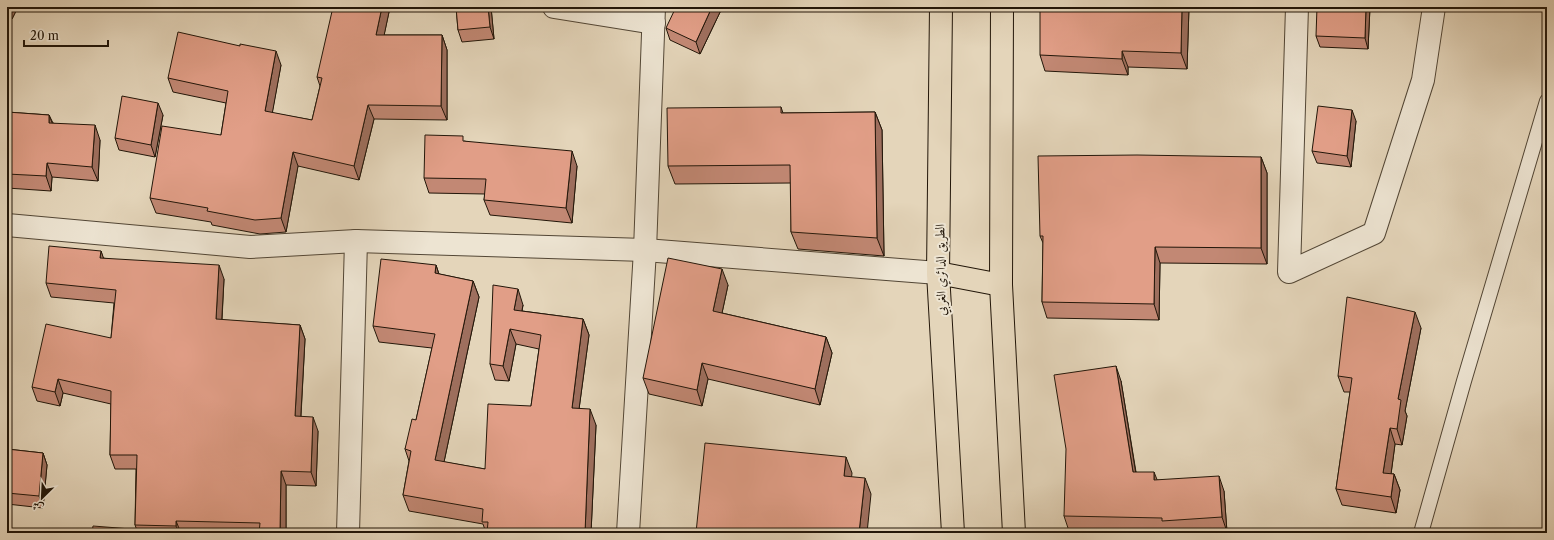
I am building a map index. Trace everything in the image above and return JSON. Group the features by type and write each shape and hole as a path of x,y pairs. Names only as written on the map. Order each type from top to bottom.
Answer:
{"main road":[{"name":"الطريق الدائري الغربي","path":"940,7 938,273 953,533"},
{"path":"1002,7 1001,285 1014,533"},
{"path":"938,273 1001,285"}],"street":[{"path":"554,7 654,15 645,250 628,533"},
{"path":"1297,7 1289,272 1374,233 1424,80 1434,7"},
{"path":"7,225 250,247 356,241 645,250 938,273"},
{"path":"348,533 356,241"}],"lane":[{"path":"1421,533 1466,374 1547,101"}],"building":[{"path":"333,7 382,7 376,35 442,35 441,106 368,105 354,166 293,152 281,218 255,220 207,211 208,208 150,198 162,126 221,135 228,91 168,78 178,32 240,46 240,44 276,51 265,111 312,120 322,78 317,77"},
{"path":"456,7 488,7 490,27 458,30"},
{"path":"676,7 712,7 696,42 666,28"},
{"path":"1040,7 1182,7 1181,53 1122,51 1122,59 1040,55"},
{"path":"1317,7 1366,7 1365,38 1316,36"},
{"path":"122,96 158,103 151,145 115,138"},
{"path":"1318,106 1352,110 1347,156 1312,151"},
{"path":"781,107 781,113 875,112 877,238 791,232 790,165 668,166 667,108"},
{"path":"7,112 49,115 49,123 95,125 92,167 47,163 46,176 7,174"},
{"path":"425,135 463,136 463,141 572,151 566,208 484,200 486,179 424,178"},
{"path":"1137,155 1261,157 1261,248 1155,247 1154,304 1042,302 1043,236 1040,236 1038,156"},
{"path":"49,246 101,251 100,258 219,265 216,319 300,325 295,416 313,417 311,472 281,471 280,533 259,533 260,523 176,521 176,526 135,525 137,455 110,455 111,391 58,379 55,392 32,387 46,324 111,338 116,290 46,283"},
{"path":"668,258 722,269 713,311 826,337 815,389 702,363 697,390 643,378"},
{"path":"381,259 436,265 435,273 473,281 435,460 485,469 488,404 531,406 541,335 510,329 503,366 490,364 493,285 518,289 514,310 583,319 572,408 590,409 585,533 487,533 488,522 482,522 483,509 403,495 411,451 405,449 412,419 416,420 435,334 373,326"},
{"path":"1347,297 1415,312 1398,399 1401,400 1397,429 1390,428 1383,473 1394,474 1391,497 1336,489 1352,378 1338,376"},
{"path":"1116,366 1133,472 1154,472 1154,480 1219,476 1222,517 1162,521 1162,518 1064,516 1066,449 1054,375"},
{"path":"705,443 846,457 844,476 865,478 859,533 696,533"},
{"path":"7,449 43,453 39,496 7,493"},
{"path":"93,526 131,529 131,533 92,533"}]}
